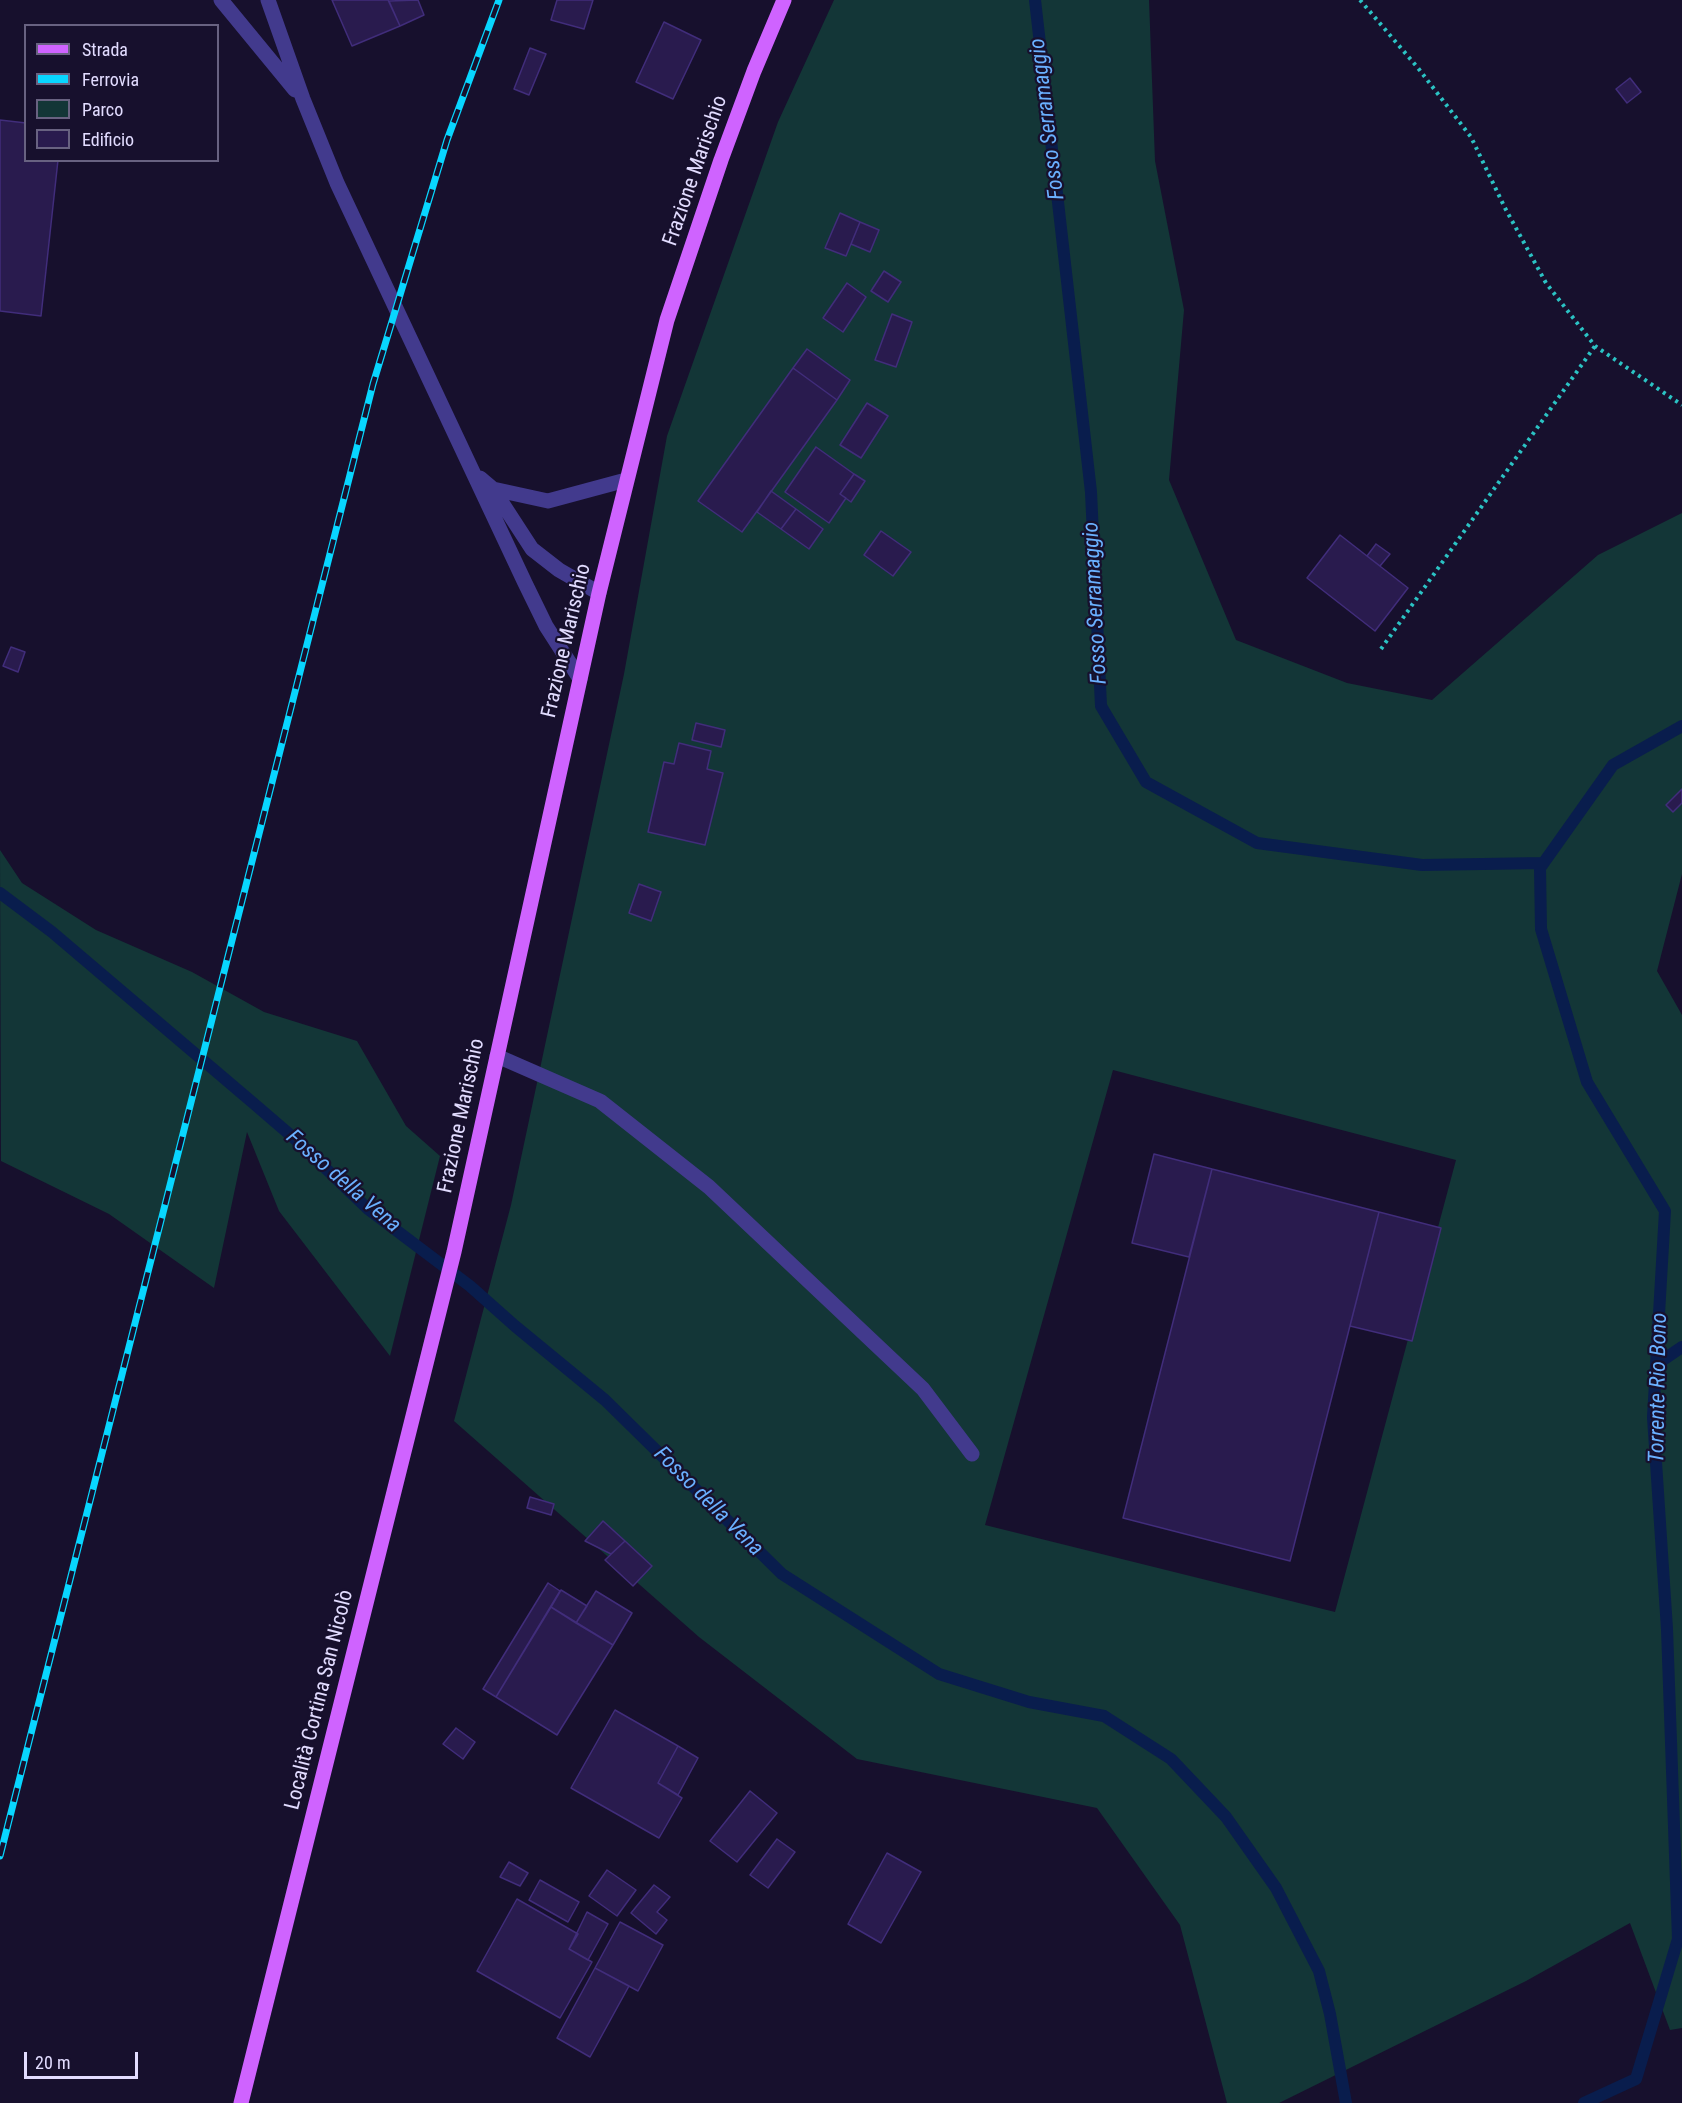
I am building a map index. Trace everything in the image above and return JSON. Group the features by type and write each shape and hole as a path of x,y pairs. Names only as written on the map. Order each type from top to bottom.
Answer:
{"main road":[{"name":"Frazione Marischio","path":"441,1306 599,593 667,320 721,160 784,0"},
{"name":"Località Cortina San Nicolò","path":"240,2103 441,1306"}],"street":[{"path":"221,0 303,99"},
{"path":"268,0 303,99 337,183 530,594 546,626 580,679"},
{"path":"474,472 493,489 532,549 559,570 599,593"},
{"path":"493,489 548,501 626,480"},
{"path":"497,1056 600,1101 709,1187 924,1389 972,1454"}],"path":[{"path":"1360,0 1418,68 1471,137 1505,208 1546,284 1596,346 1682,405"},
{"path":"1381,649 1596,346"}],"green space":[{"path":"834,0 1149,0 1155,161 1184,310 1169,480 1236,640 1347,683 1432,700 1598,555 1682,513 1682,874 1657,971 1682,1015 1682,2028 1670,2030 1630,1923 1526,1981 1279,2103 1227,2103 1180,1925 1097,1808 857,1759 699,1637 454,1421 511,1205 624,674 667,436 778,122","holes":["1113,1070 1456,1160 1335,1612 985,1525"]},
{"path":"0,850 22,883 96,930 192,972 264,1012 357,1041 406,1126 440,1156 390,1356 279,1211 247,1132 214,1288 109,1214 1,1161"}],"building":[{"path":"332,0 388,0 400,26 352,46"},
{"path":"418,0 424,15 400,26 389,1"},
{"path":"557,0 593,0 584,29 551,20"},
{"path":"664,22 701,40 673,99 636,82"},
{"path":"530,48 546,54 529,95 514,89"},
{"path":"1630,78 1641,92 1627,103 1616,89"},
{"path":"0,120 24,123 24,162 58,162 41,316 0,311"},
{"path":"840,213 860,222 846,256 825,248"},
{"path":"860,222 879,230 870,252 851,244"},
{"path":"884,271 901,282 888,302 871,291"},
{"path":"847,283 866,297 843,332 823,318"},
{"path":"892,314 912,322 896,367 875,360"},
{"path":"807,349 850,380 837,400 793,368"},
{"path":"793,368 837,400 742,532 698,501"},
{"path":"867,403 888,416 861,458 840,445"},
{"path":"816,447 854,474 840,494 846,498 829,523 785,492"},
{"path":"854,474 865,481 851,502 840,494"},
{"path":"771,491 796,509 781,529 757,512"},
{"path":"796,509 823,529 809,549 781,529"},
{"path":"881,531 911,552 893,576 864,555"},
{"path":"1340,535 1408,588 1375,631 1307,578"},
{"path":"1376,544 1390,554 1380,566 1367,556"},
{"path":"11,647 25,652 18,672 3,666"},
{"path":"696,723 725,730 721,747 692,740"},
{"path":"679,743 711,751 707,769 723,773 705,845 648,832 664,762 674,764"},
{"path":"1682,789 1682,803 1673,812 1666,805"},
{"path":"639,884 661,892 651,921 629,913"},
{"path":"1154,1154 1212,1169 1189,1257 1132,1243"},
{"path":"1212,1169 1379,1212 1290,1561 1123,1518"},
{"path":"1379,1212 1441,1228 1412,1341 1350,1326"},
{"path":"530,1497 554,1504 551,1515 527,1508"},
{"path":"603,1521 625,1541 611,1554 585,1541"},
{"path":"625,1541 652,1566 633,1586 605,1560"},
{"path":"548,1583 560,1591 496,1697 483,1689"},
{"path":"561,1590 587,1606 576,1623 551,1607"},
{"path":"596,1591 632,1613 613,1645 576,1623"},
{"path":"551,1607 613,1645 557,1735 496,1697"},
{"path":"615,1710 678,1746 658,1783 682,1798 659,1838 571,1788"},
{"path":"456,1728 475,1742 463,1759 443,1744"},
{"path":"678,1746 698,1758 678,1795 658,1783"},
{"path":"750,1791 777,1813 737,1862 710,1841"},
{"path":"777,1839 795,1852 768,1888 750,1875"},
{"path":"887,1853 921,1872 881,1943 848,1924"},
{"path":"509,1862 528,1873 520,1886 500,1877"},
{"path":"607,1870 636,1890 617,1916 589,1896"},
{"path":"540,1880 579,1902 568,1922 529,1900"},
{"path":"654,1885 670,1897 657,1912 667,1920 656,1934 631,1913"},
{"path":"517,1899 578,1934 569,1949 592,1962 560,2018 477,1971"},
{"path":"587,1912 608,1924 588,1960 569,1949"},
{"path":"620,1922 663,1945 638,1991 595,1968"},
{"path":"595,1968 629,1986 590,2057 557,2038"}],"waterway":[{"name":"Fosso Serramaggio","path":"1035,0 1091,492 1101,706 1146,782 1257,843 1422,865 1543,863"},
{"name":"Torrente Rio Bono","path":"1584,2103 1636,2079 1678,1939 1667,1629 1653,1417 1665,1211 1587,1082 1541,929 1540,868 1613,765 1682,726"},
{"name":"Fosso della Vena","path":"0,893 52,932 252,1102 295,1139 368,1209 470,1286 605,1400 782,1574 939,1674 1029,1702 1104,1716 1171,1759 1226,1817 1276,1888 1319,1971 1330,2014 1346,2103"},
{"path":"1657,1364 1682,1347"}],"railway":[{"path":"0,1856 373,384 447,140 499,0"}]}
